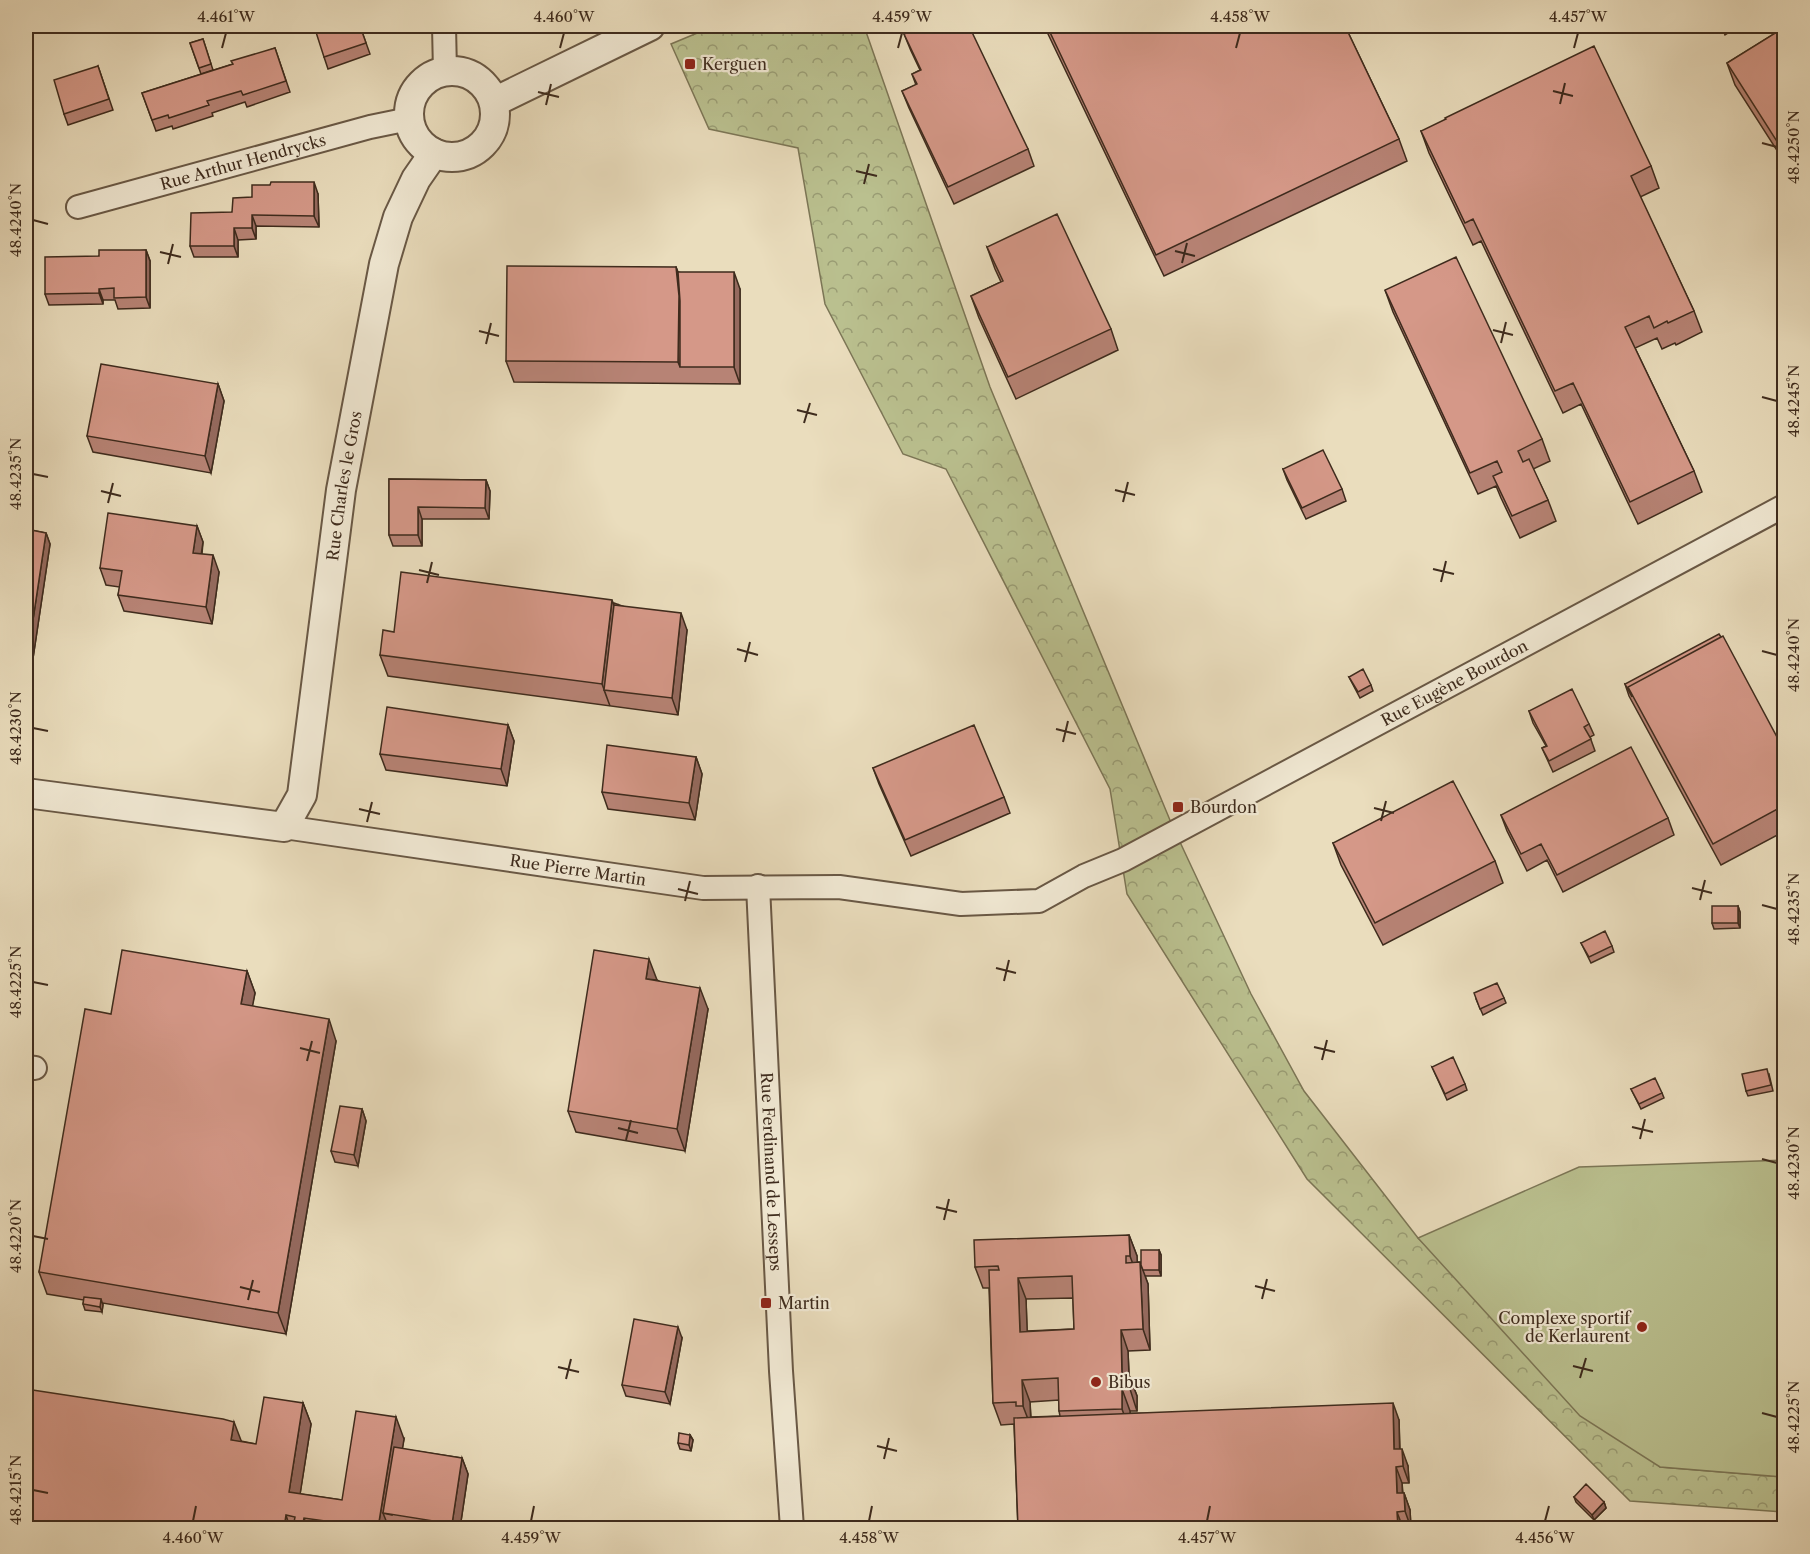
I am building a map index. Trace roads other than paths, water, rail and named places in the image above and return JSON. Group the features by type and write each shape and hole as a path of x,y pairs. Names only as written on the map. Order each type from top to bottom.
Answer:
{"street":[{"path":"444,26 445,72"},
{"path":"494,102 650,26"},
{"path":"445,72 464,73 481,82 489,91 494,102 496,116 493,130 486,142 475,151 462,157 447,157 434,153 422,145 413,133 409,119 410,106 418,88 433,76 445,72"},
{"name":"Rue Arthur Hendrycks","path":"78,207 359,130 409,119"},
{"name":"Rue Charles le Gros","path":"284,827 302,795 341,490 384,264 398,218 416,179 434,153"},
{"name":"Rue Eugène Bourdon","path":"1123,860 1785,506"},
{"name":"Rue Pierre Martin","path":"26,793 284,827 704,888 838,887 962,904 1039,901 1084,876 1123,860"},
{"name":"Rue Ferdinand de Lesseps","path":"758,886 782,1383 792,1528"}],"place":[{"name":"Kerguen","path":"690,64"},
{"name":"Bourdon","path":"1178,807"},
{"name":"Martin","path":"766,1303"},
{"name":"Complexe sportif de Kerlaurent","path":"1642,1327"},
{"name":"Bibus","path":"1096,1382"}]}
